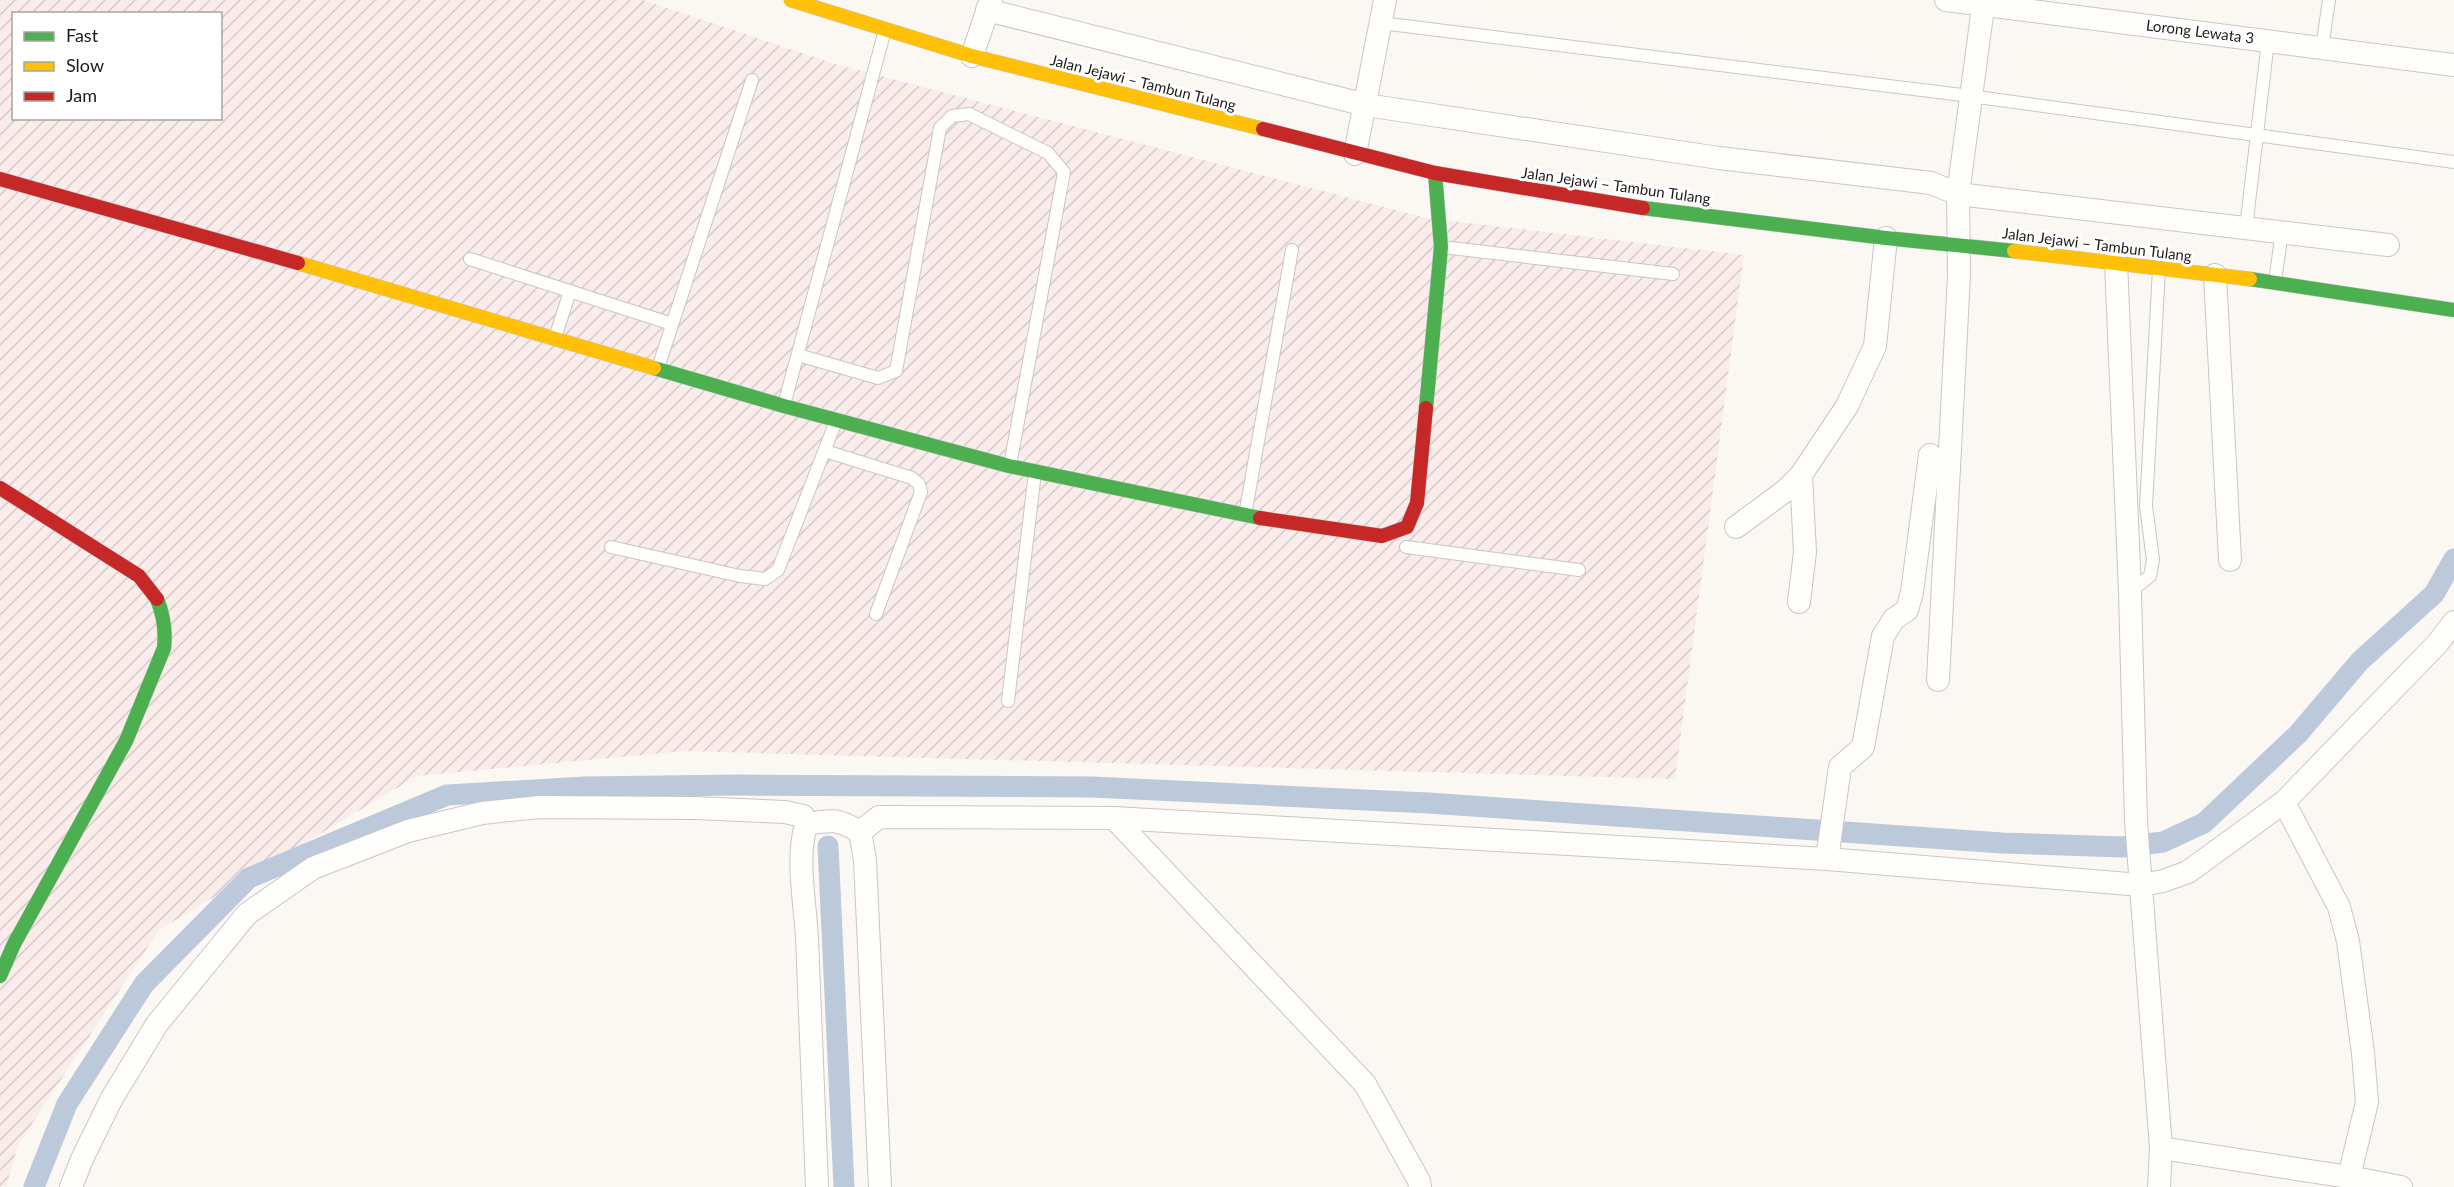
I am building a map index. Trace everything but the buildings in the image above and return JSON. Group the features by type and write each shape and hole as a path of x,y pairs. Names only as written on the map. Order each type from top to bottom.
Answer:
{"street":[{"name":"Jalan Jejawi – Tambun Tulang","path":"791,0 972,56 1435,173 1659,210 1886,238 2116,262 2275,282 2454,310"},
{"path":"1355,154 1385,0"},
{"name":"Lorong Lewata 3","path":"1946,0 1983,2 2454,65"},
{"path":"1938,680 1960,246 1958,194 1983,2"},
{"path":"972,56 989,5 1366,105 1719,158 1931,183 1958,194 2388,245"},
{"path":"0,179 198,234 784,406 1009,466 1245,516 1382,536 1407,527 1417,503 1441,247 1435,173"},
{"path":"1736,527 1785,491 1801,475 1847,406 1875,346 1886,238"},
{"path":"2116,262 2130,592 2136,821 2161,1148 2159,1187"},
{"path":"2215,275 2230,560"},
{"path":"1828,852 1840,766 1863,747 1883,636 1894,619 1907,610 1912,592 1930,455"},
{"path":"1799,602 1805,552 1801,475"},
{"path":"0,488 139,576 156,598 163,614 166,633 164,648 126,741 14,944 0,976"},
{"path":"860,832 879,818 1114,818 1828,852 2140,876 2163,881 2188,872 2284,802 2437,644 2454,622"},
{"path":"2284,802 2339,907 2348,941 2367,1102 2349,1177"},
{"path":"71,1187 112,1098 158,1024 247,914 313,868 408,831 483,813 539,807 694,808 785,812 803,816 806,824 801,855 806,919 817,1187"},
{"path":"1114,818 1365,1084 1419,1180 1420,1187"},
{"path":"806,824 842,821 860,832 865,860 880,1187"},
{"path":"2161,1148 2402,1187"}],"lane":[{"path":"2322,48 2329,0"},
{"path":"1381,23 1970,96 2454,162"},
{"path":"784,406 885,29"},
{"path":"2246,228 2268,41"},
{"path":"657,369 752,80"},
{"path":"798,355 878,378 896,371 940,128 952,116 969,114 1048,153 1064,172 1009,466"},
{"path":"2275,282 2282,232"},
{"path":"1441,247 1673,274"},
{"path":"1245,516 1292,249"},
{"path":"470,258 672,324"},
{"path":"2130,592 2150,576 2152,560 2146,506 2159,268"},
{"path":"554,339 570,291"},
{"path":"611,547 740,576 765,579 778,570 836,419"},
{"path":"825,451 912,478 919,484 921,492 876,614"},
{"path":"1008,701 1036,471"},
{"path":"1406,547 1579,570"}],"shaded area":[{"path":"0,0 643,0 835,64 1426,218 1744,255 1675,779 685,751 417,776 159,930 18,1145 6,1187 0,1187"}],"waterway":[{"path":"34,1187 67,1104 144,984 249,878 447,795 585,787 738,785 1092,787 1428,803 2002,843 2122,847 2163,842 2204,823 2298,734 2360,661 2434,594 2454,559"},
{"path":"828,846 844,1187"}],"traffic: fast":[{"path":"1426,408 1441,247 1435,173"},
{"path":"1643,208 1886,238 2014,251"},
{"path":"2250,279 2454,310"},
{"path":"654,368 784,406 1009,466 1260,518"},
{"path":"0,976 14,944 126,741 164,648 164,623 157,599"}],"traffic: slow":[{"path":"791,0 972,56 1263,129"},
{"path":"2014,251 2250,279"},
{"path":"298,263 654,368"}],"traffic: jam":[{"path":"1263,129 1435,173 1643,208"},
{"path":"0,179 298,263"},
{"path":"1260,518 1382,536 1407,527 1417,503 1426,408"},
{"path":"0,488 139,576 157,599"}]}
